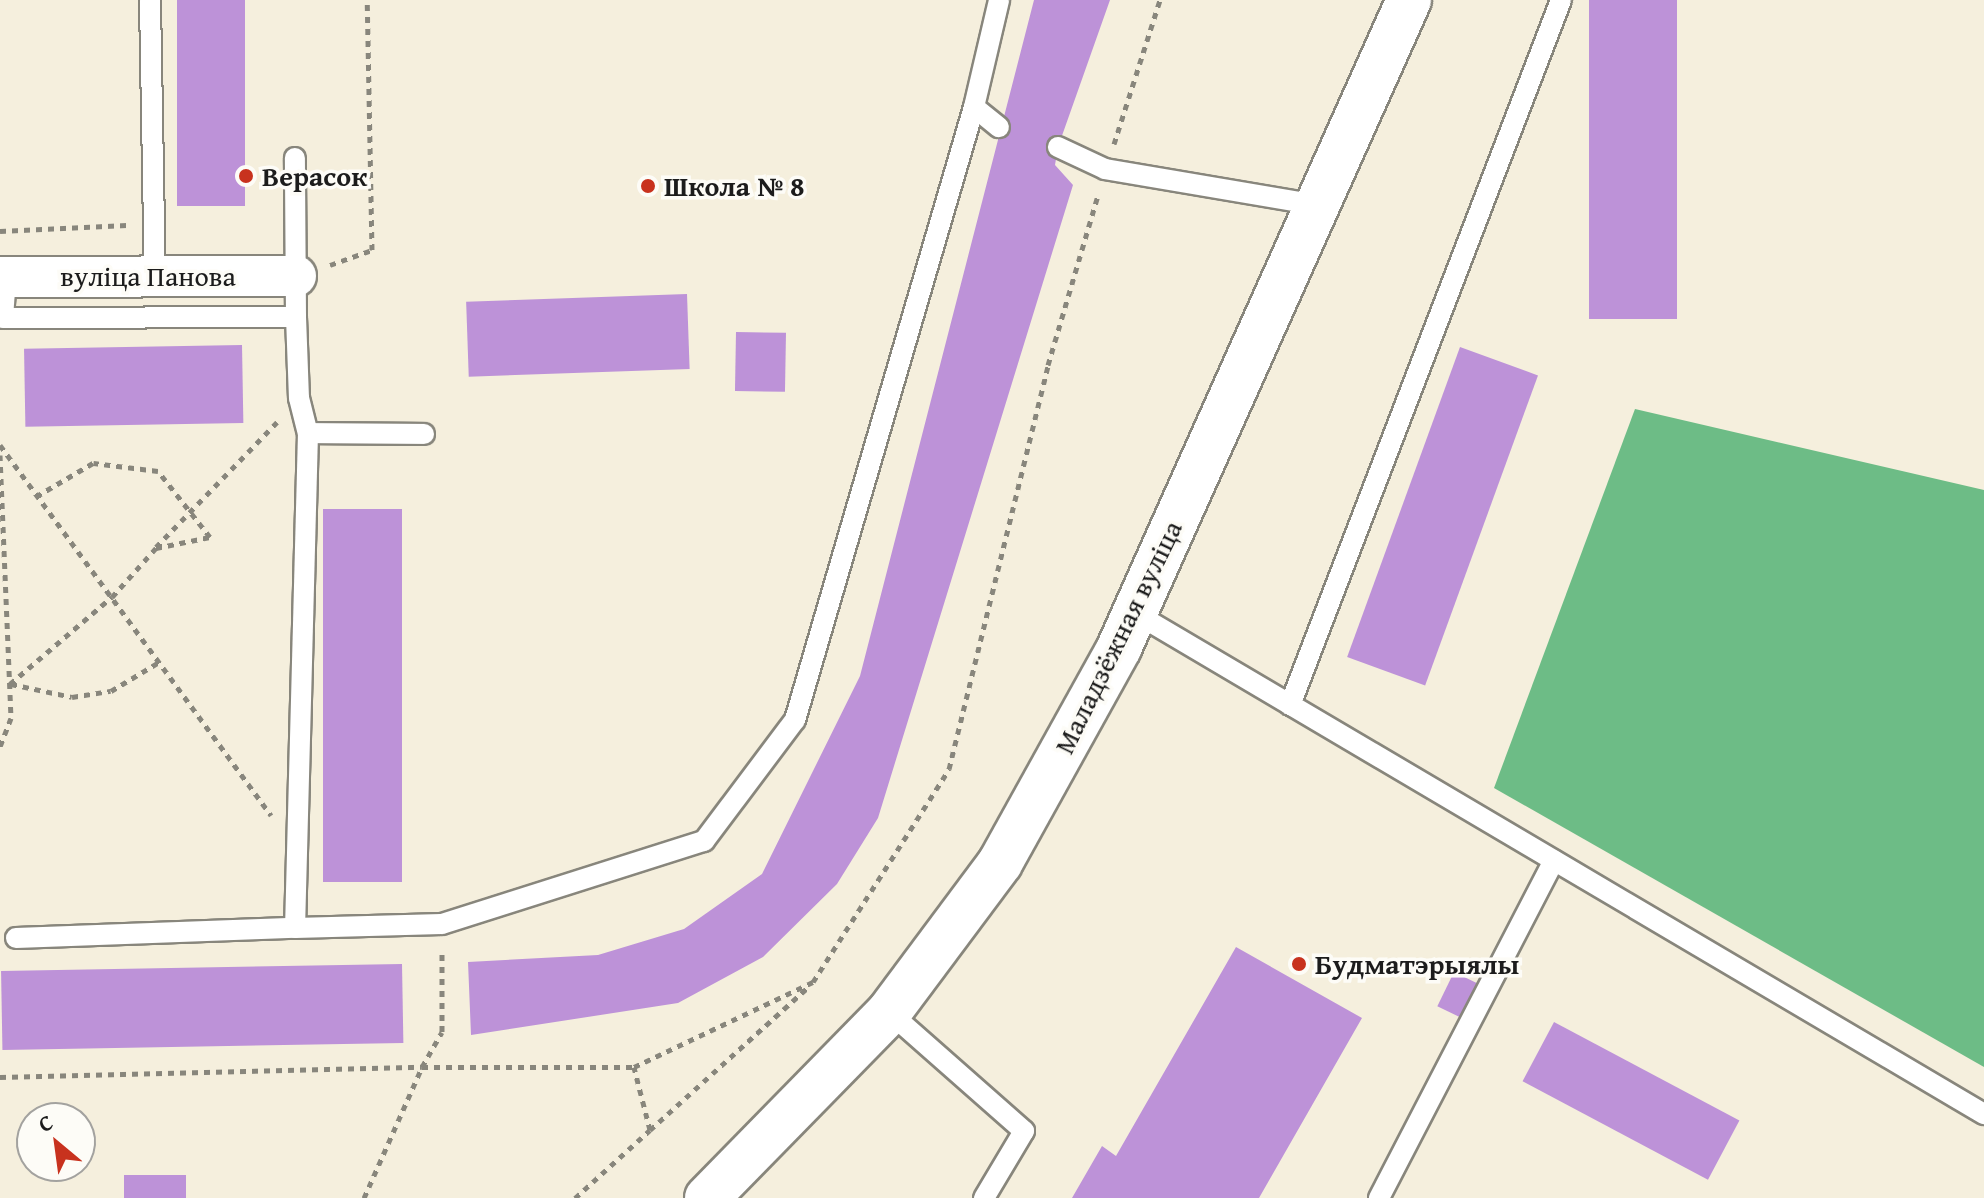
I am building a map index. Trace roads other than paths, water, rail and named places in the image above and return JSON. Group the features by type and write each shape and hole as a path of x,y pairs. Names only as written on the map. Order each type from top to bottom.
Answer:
{"street":[{"name":"Маладзёжная вуліца","path":"707,1198 889,1012 1000,863 1135,613 1409,0"},
{"name":"вуліца Панова","path":"3,277 155,274 296,276"}],"lane":[{"path":"150,0 151,224 155,274"},
{"path":"16,938 442,924 704,841 795,720 974,107 999,0"},
{"path":"1290,705 1561,0"},
{"path":"974,107 999,127"},
{"path":"1058,147 1105,169 1317,205"},
{"path":"295,158 299,398 308,433 295,928"},
{"path":"3,277 3,318 296,317"},
{"path":"308,433 424,434"},
{"path":"1135,613 1984,1114"},
{"path":"1379,1198 1554,861"},
{"path":"889,1012 1024,1131 984,1198"}],"place":[{"name":"Верасок","path":"246,176"},
{"name":"Школа № 8","path":"648,186"},
{"name":"Будматэрыялы","path":"1299,964"}]}
